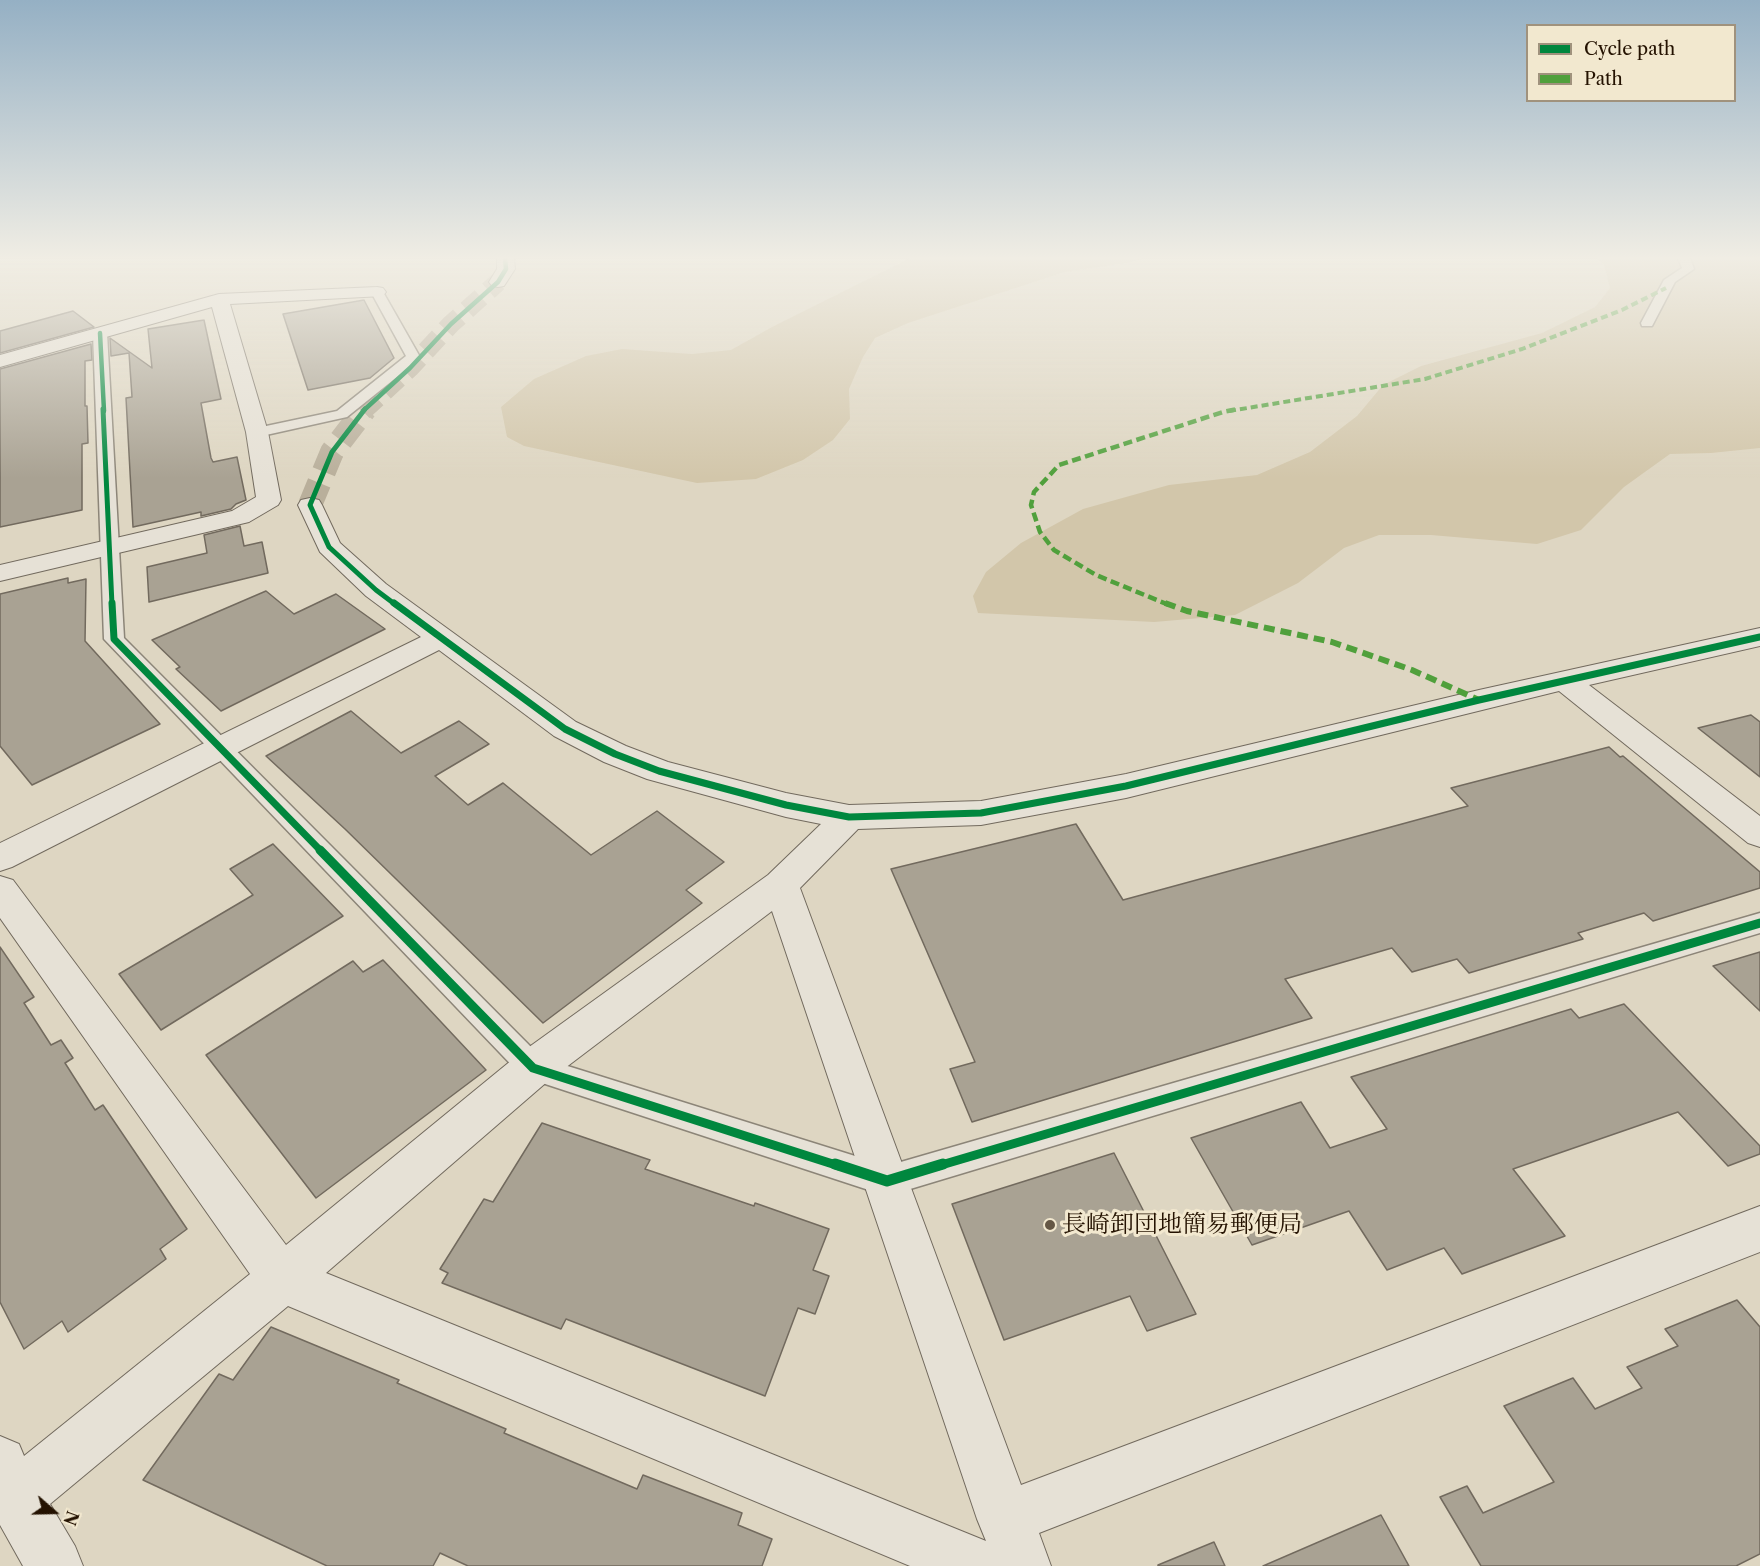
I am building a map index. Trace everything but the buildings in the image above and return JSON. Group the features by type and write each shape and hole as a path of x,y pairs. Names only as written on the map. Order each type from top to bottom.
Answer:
{"street":[{"path":"0,361 107,331"},
{"path":"0,573 240,517 269,500 257,432 228,331"},
{"path":"257,432 342,414 413,357 399,331"},
{"path":"100,333 114,639 533,1068 887,1181 1760,922"},
{"path":"310,505 329,547 376,590 565,729 615,754 659,771 744,795 849,817 981,813 1115,788 1479,700 1760,637"},
{"path":"0,858 441,638"},
{"path":"1566,682 1760,834"},
{"path":"55,1566 7,1480 282,1279 533,1068 781,885 849,817"},
{"path":"781,885 1023,1566"},
{"path":"0,890 282,1279 978,1566"},
{"path":"1005,1519 1760,1229"}],"shaded area":[{"path":"765,331 890,331 875,338 863,357 849,389 850,419 833,440 803,460 756,479 697,483 524,446 507,437 501,407 534,379 586,356 622,349 692,354 731,350"},
{"path":"1546,331 1760,331 1760,448 1670,454 1624,487 1581,530 1537,544 1431,535 1379,535 1344,548 1298,583 1235,615 1154,622 978,613 973,596 986,572 1021,543 1083,509 1169,485 1257,475 1310,452 1357,416 1383,385 1421,366"}],"tunnel":[{"path":"365,410 410,368 444,331"},
{"path":"310,505 332,452 365,410"}],"marked path":[{"path":"1479,700 1412,670 1332,642 1187,611 1131,591 1096,575 1054,550 1040,532 1031,505 1034,492 1059,465 1223,412 1425,379 1522,349 1568,331"}],"cycle path":[{"path":"444,331 410,368 359,415 332,452 310,505 329,547 376,590 565,729 615,754 659,771 786,805 849,817 981,813 1126,786 1479,700 1760,637"},
{"path":"100,333 114,639 533,1068 887,1181 1760,923"}],"place":[{"name":"長崎卸団地簡易郵便局","path":"1050,1225"}]}
